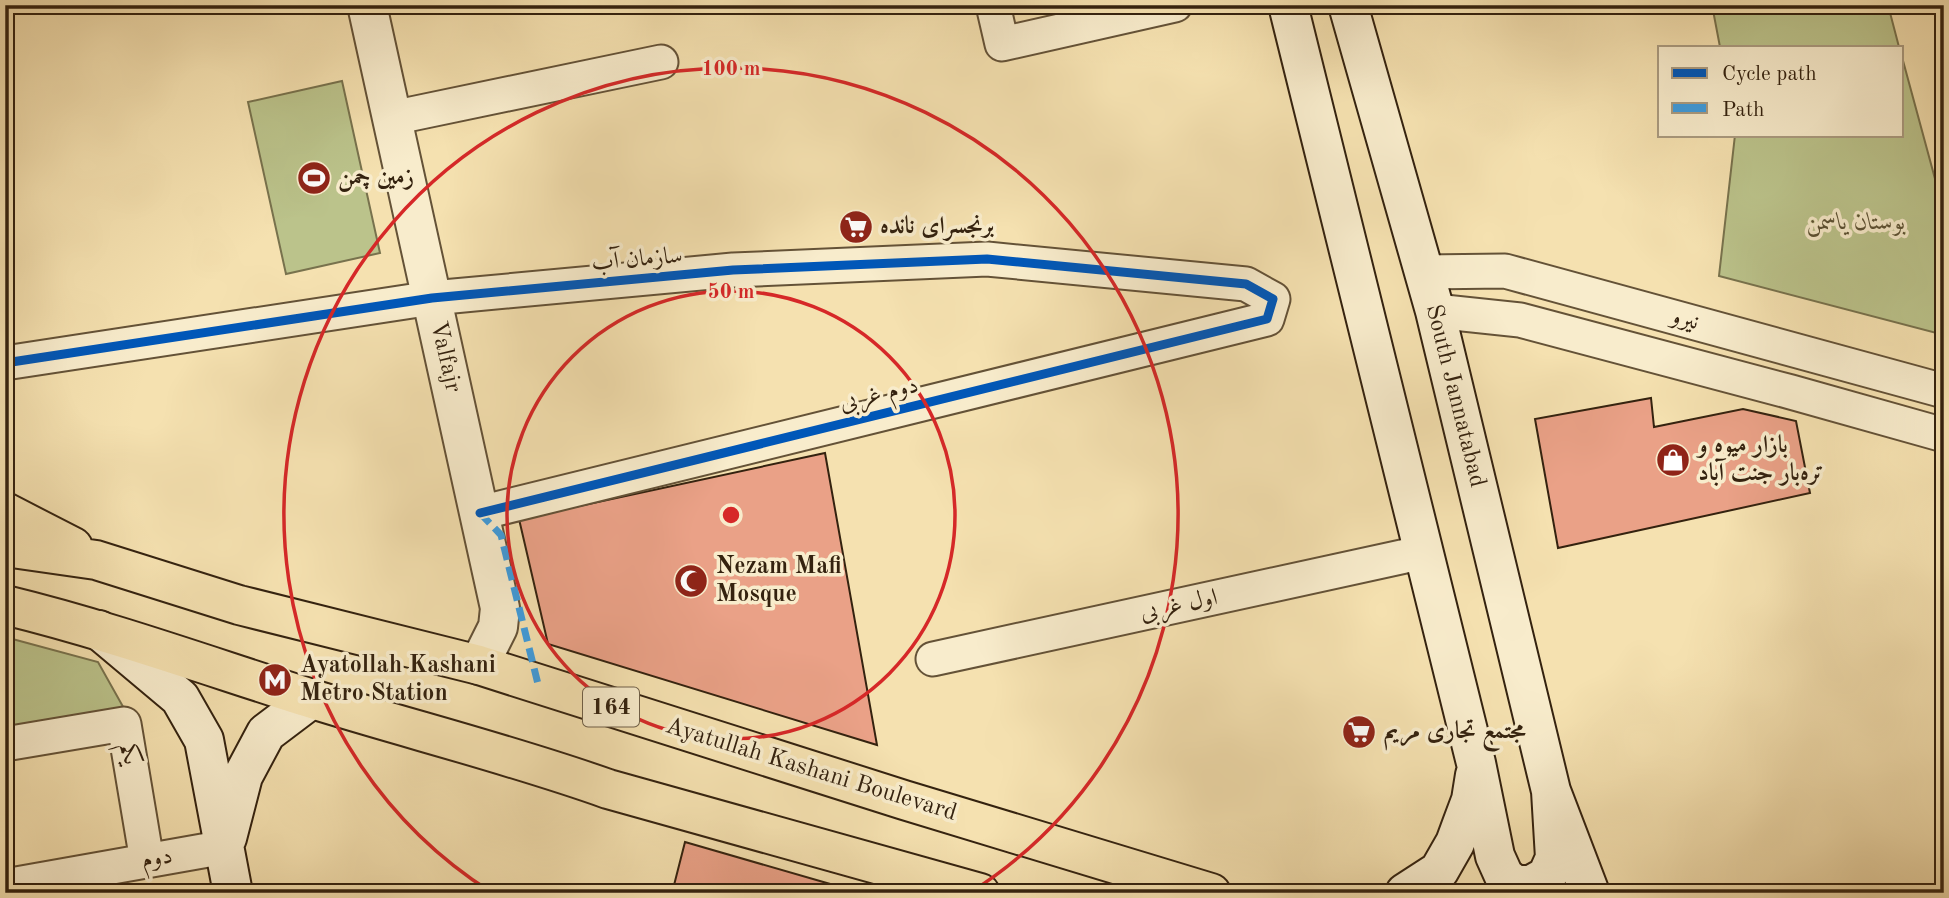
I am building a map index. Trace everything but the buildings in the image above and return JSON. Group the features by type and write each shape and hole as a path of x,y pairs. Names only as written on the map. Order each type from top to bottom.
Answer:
{"main road":[{"name":"Valfajr","path":"367,5 500,608 498,627 479,665"},
{"path":"1288,5 1476,763 1495,856 1504,876 1515,885 1531,885 1547,876 1555,858 1551,791"},
{"name":"South Jannatabad","path":"1348,5 1435,311 1551,791"},
{"path":"5,512 96,560"},
{"name":"Ayatullah Kashani Boulevard","path":"5,547 96,560 239,606 479,665 891,796 1208,891"},
{"path":"5,605 99,630 311,699 558,771 608,789 927,886 980,893"},
{"path":"99,630 180,698 204,740 233,893"},
{"path":"225,847 243,776 267,733 311,699"},
{"path":"1405,893 1439,872 1455,844 1471,800 1476,763"},
{"path":"1551,791 1590,893"}],"street":[{"path":"993,5 1002,44 1175,5"},
{"path":"392,118 661,62"},
{"name":"سازمان آب","path":"5,363 432,298 733,270 987,259 1246,284 1273,299"},
{"name":"نیرو","path":"1423,272 1506,271 1944,391"},
{"name":"دوم غربی","path":"480,513 1267,319 1273,299"},
{"name":"نیرو","path":"1435,311 1520,320 1944,435"},
{"path":"1791,392 1801,352"},
{"name":"اول غربی","path":"933,659 1424,552"},
{"name":"یکم","path":"5,744 124,724 147,860"},
{"name":"دوم","path":"5,886 225,847"}],"green space":[{"path":"1712,5 1888,5 1899,46 1720,46"},
{"name":"بوستان یاسمن","path":"1904,64 1944,212 1944,335 1719,276 1735,136 1904,136"},
{"name":"زمین چمن","path":"342,81 380,253 286,274 248,102"},
{"path":"5,637 98,662 126,712 5,732"}],"marked path":[{"path":"480,513 501,535 538,684"}],"cycle path":[{"path":"5,363 432,298 733,270 987,259 1246,284 1273,299 1267,319 480,513"}],"place":[{"name":"زمین چمن","path":"314,178"},
{"name":"برنجسرای نانده","path":"856,227"},
{"name":"بازار میوه و تره‌بار جنت آباد","path":"1673,460"},
{"name":"Nezam Mafi Mosque","path":"691,581"},
{"name":"Ayatollah Kashani Metro Station","path":"275,680"},
{"name":"مجتمع تجاری مریم","path":"1359,732"}]}
